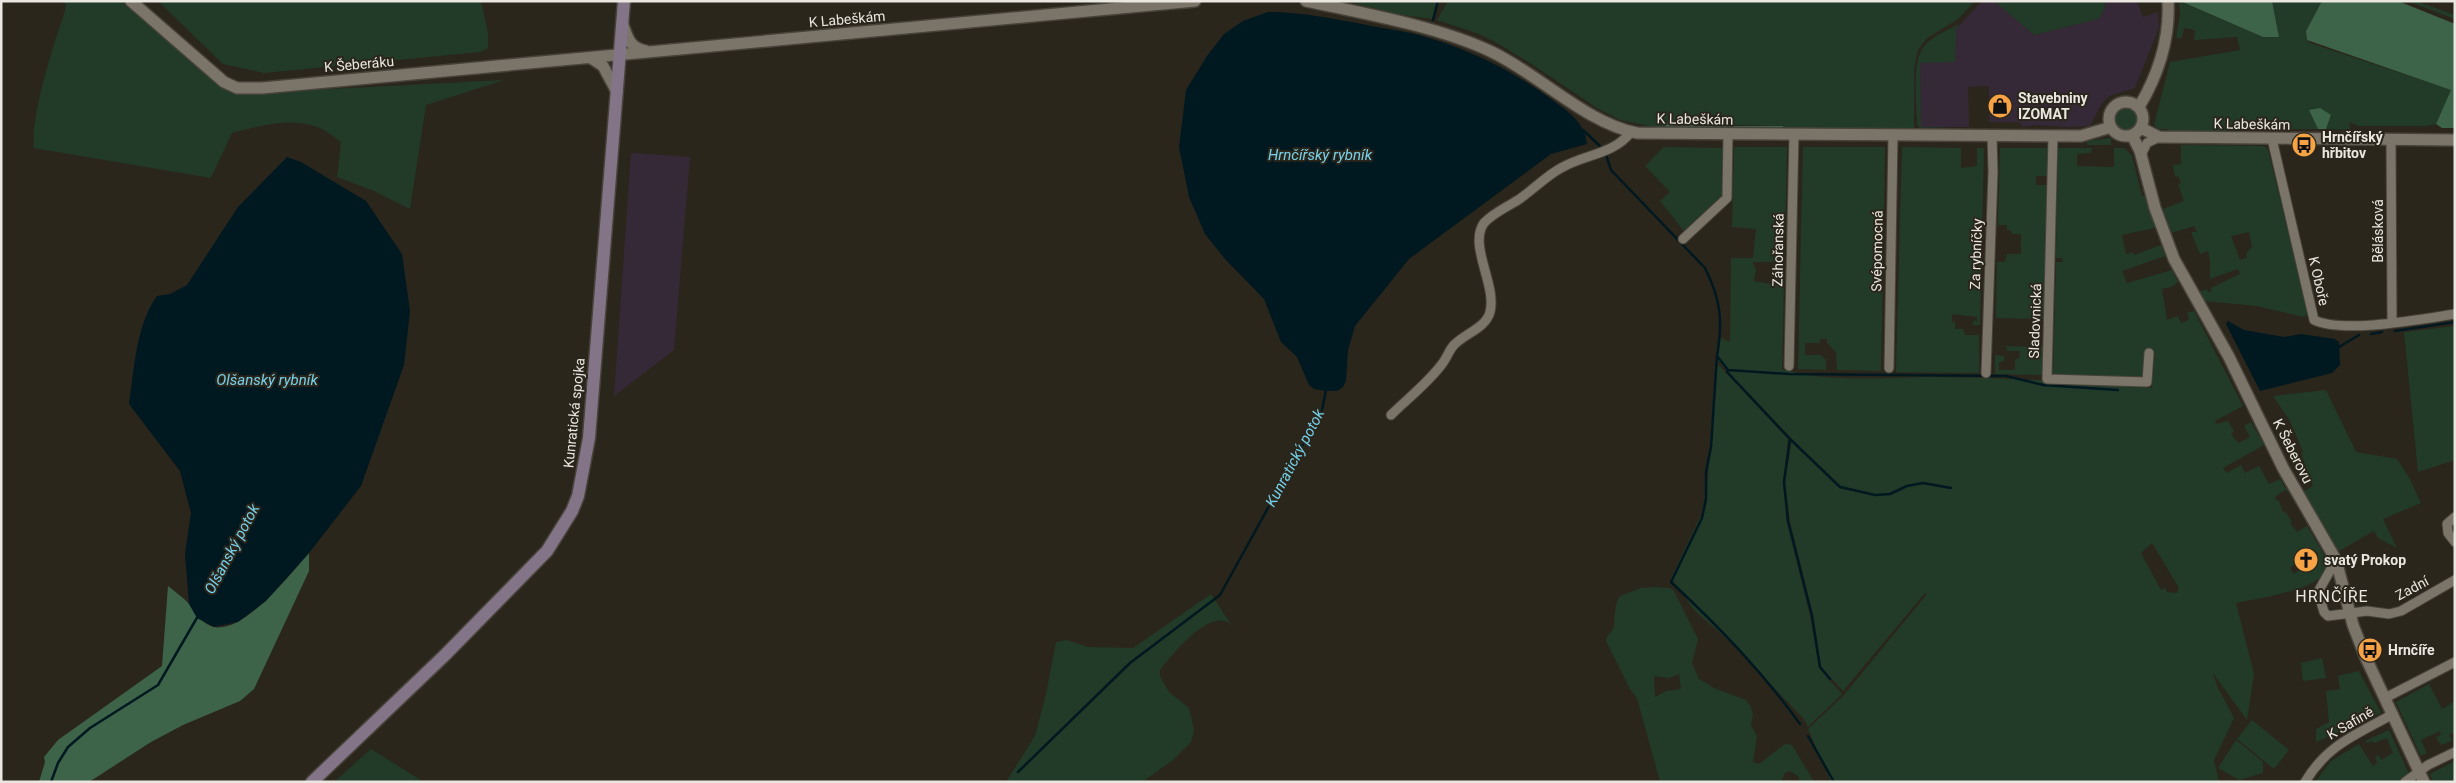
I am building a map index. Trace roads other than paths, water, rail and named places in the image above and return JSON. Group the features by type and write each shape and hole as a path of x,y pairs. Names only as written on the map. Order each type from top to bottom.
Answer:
{"main road":[{"name":"Kunratická spojka","path":"312,782 505,596 547,551 572,511 582,482 589,438 624,1"}],"street":[{"name":"K Šeberáku","path":"130,1 212,73 237,88 262,88 621,55"},
{"name":"K Labeškám","path":"621,55 1195,1"},
{"name":"K Labeškám","path":"1306,1 1433,31 1474,44 1532,74 1605,124 1631,132 2081,136 2111,127"},
{"path":"2139,107 2150,87 2164,47 2168,1"},
{"path":"622,23 628,42 638,50 653,52"},
{"path":"591,58 603,66 616,92"},
{"path":"2125,102 2139,107 2143,115 2136,132 2118,134 2111,127 2109,118 2116,105 2125,102"},
{"path":"1390,415 1442,365 1454,345 1485,321 1490,313 1491,302 1478,234 1483,225 1490,217 1561,168 1610,149 1624,141 1631,132"},
{"name":"K Labeškám","path":"2136,132 2159,137 2455,140"},
{"name":"K Šeberovu","path":"2136,132 2155,208 2176,264 2229,357 2283,468 2336,560 2350,612 2365,656 2422,777"},
{"path":"1683,239 1727,198 1728,134"},
{"name":"Záhořanská","path":"1789,366 1794,134"},
{"name":"Svépomocná","path":"1889,368 1893,135"},
{"name":"Za rybníčky","path":"1986,373 1993,172 1992,136"},
{"name":"Sladovnická","path":"2053,136 2047,379 2147,382 2149,353"},
{"path":"2141,155 2147,143 2159,137"},
{"name":"K Oboře","path":"2272,139 2314,320 2323,324 2346,326 2455,314"},
{"name":"Bělásková","path":"2391,140 2392,322"},
{"path":"2455,517 2447,524 2448,533 2455,542"},
{"name":"Zadní","path":"2336,560 2318,592 2324,612 2328,616 2335,617 2350,612 2367,611 2388,614 2401,611 2455,580"},
{"path":"2385,698 2455,662"},
{"name":"K Safině","path":"2305,782 2314,766 2329,750 2393,714"},
{"path":"2405,782 2422,777 2428,765 2455,752"}],"water":[{"name":"Hrnčířský rybník","path":"1268,12 1315,16 1404,32 1461,49 1508,71 1537,89 1574,118 1586,136 1587,144 1551,154 1409,259 1355,326 1348,350 1346,381 1343,387 1337,391 1314,389 1309,385 1297,357 1281,342 1264,299 1225,259 1205,234 1189,197 1179,147 1186,90 1207,56 1224,34 1243,21"},
{"name":"Olšanský rybník","path":"287,157 301,162 366,201 402,254 410,311 404,365 361,486 309,553 266,601 238,622 214,627 197,618 189,604 185,554 191,513 180,471 129,404 137,348 144,320 157,296 170,294 187,285 238,207"},
{"path":"2228,321 2244,330 2284,337 2301,334 2335,339 2339,342 2340,365 2332,373 2260,391 2226,324"}],"waterway":[{"name":"Kunratický potok","path":"1433,20 1438,1"},
{"path":"1583,130 1602,148"},
{"path":"1606,155 1611,170 1705,268 1714,290 1719,311 1720,332 1717,356 1728,370 1789,374 2006,376 2043,385 2118,390"},
{"path":"2395,331 2455,322"},
{"path":"2371,334 2382,332"},
{"path":"2339,347 2359,335"},
{"path":"1717,356 1711,447 1706,472 1706,499 1702,518 1671,582 1739,650 1800,724"},
{"path":"1728,370 1727,372 1790,439 1840,487 1875,495 1890,494 1907,486 1923,483 1951,488"},
{"name":"Kunratický potok","path":"1018,772 1130,663 1220,595 1322,410 1326,390"},
{"path":"1790,439 1784,482 1788,521 1812,616 1820,667 1830,679"},
{"name":"Olšanský potok","path":"51,782 58,763 68,747 90,728 158,685 198,616"},
{"path":"1808,736 1834,782"}],"place":[{"name":"Stavebniny IZOMAT","path":"2000,106"},
{"name":"Hrnčířský hřbitov","path":"2304,145"},
{"name":"svatý Prokop","path":"2306,560"},
{"name":"Hrnčíře","path":"2370,650"}],"district":[{"name":"HRNČÍŘE","path":"2332,596"}]}
